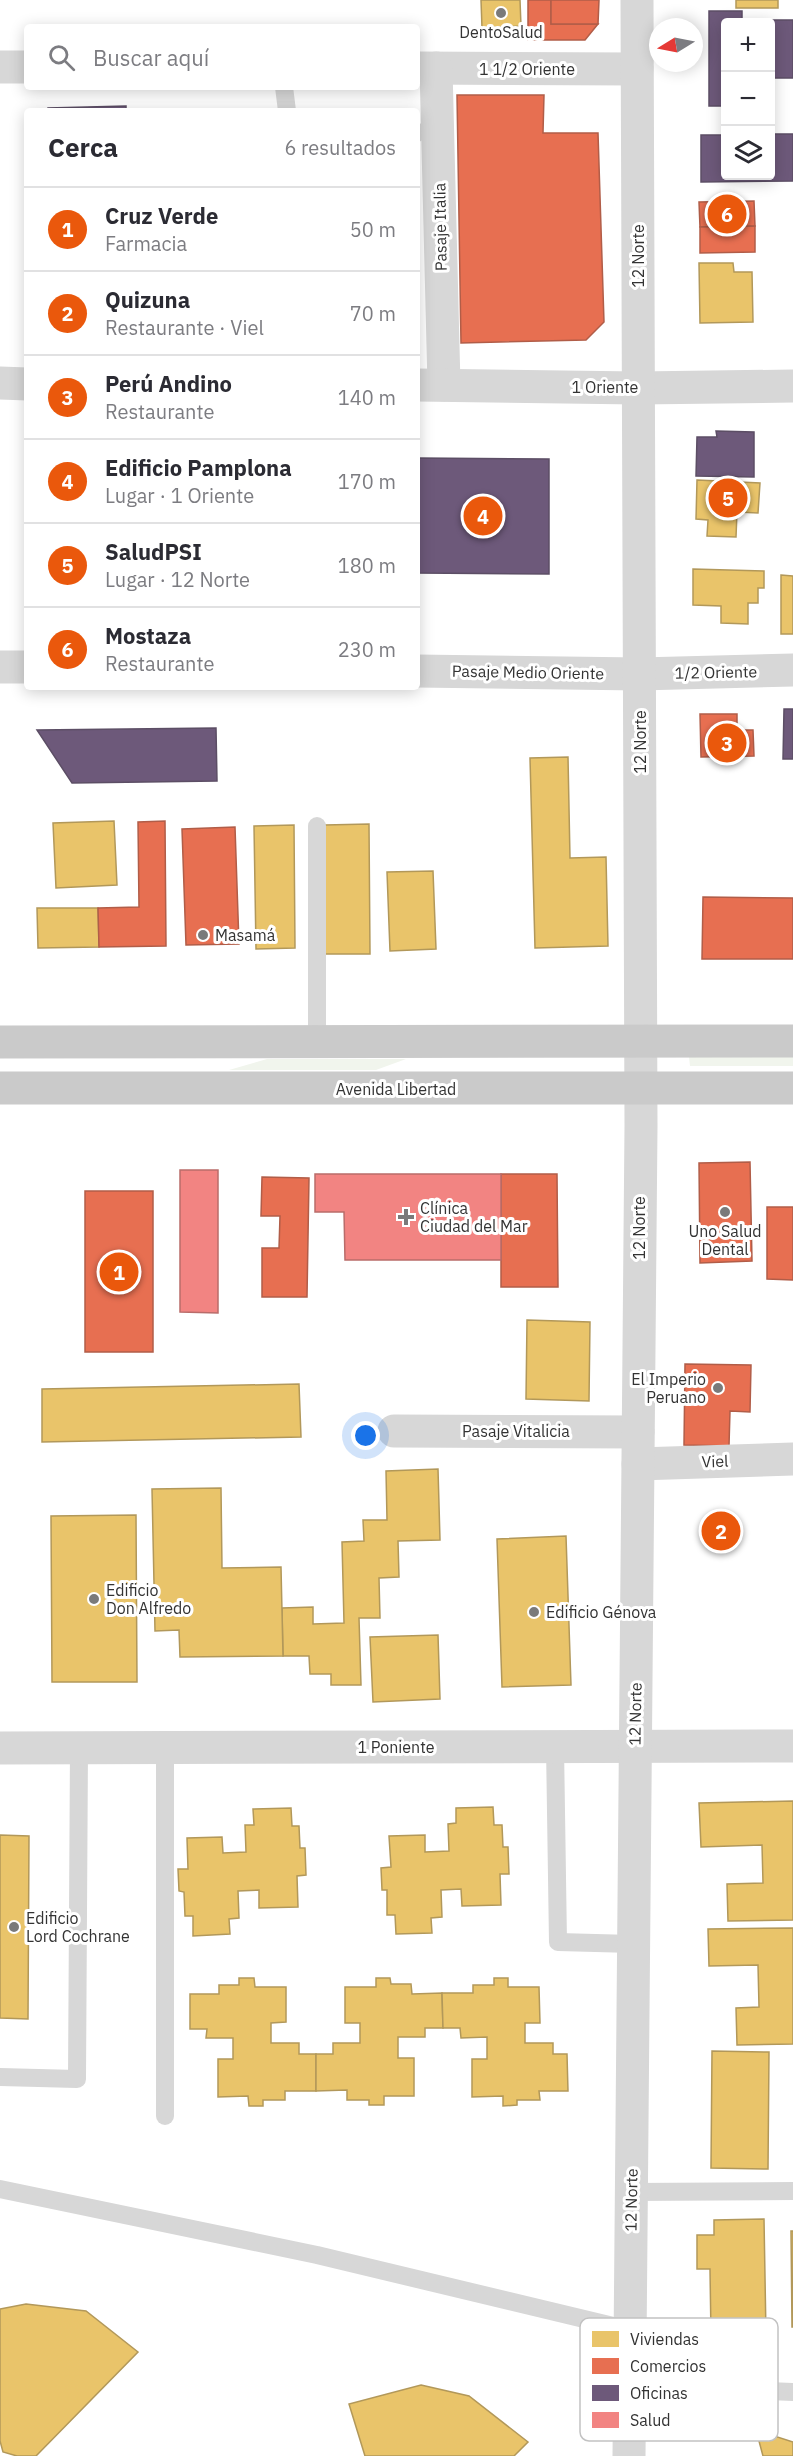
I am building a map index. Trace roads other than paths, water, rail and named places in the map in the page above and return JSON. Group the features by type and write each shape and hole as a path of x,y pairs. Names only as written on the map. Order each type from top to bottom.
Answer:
{"main road":[{"path":"0,1042 793,1041"},
{"name":"Avenida Libertad","path":"0,1088 793,1088"}],"street":[{"name":"12 Norte","path":"630,2318 641,1041 637,0"},
{"path":"0,67 24,67"},
{"name":"1 1/2 Oriente","path":"427,68 638,69"},
{"name":"Pasaje Italia","path":"427,68 430,385"},
{"path":"0,383 24,384"},
{"name":"1 Oriente","path":"430,385 638,388 793,386"},
{"path":"0,667 24,667"},
{"name":"1/2 Oriente","path":"640,674 793,670"},
{"name":"Pasaje Medio Oriente","path":"420,671 640,674"},
{"name":"Pasaje Vitalicia","path":"394,1431 638,1448"},
{"name":"Viel","path":"638,1448 793,1459"},
{"name":"1 Poniente","path":"0,1748 793,1746"},
{"name":"12 Norte","path":"629,2441 629,2456"}],"lane":[{"path":"284,90 287,108"},
{"path":"317,826 317,1041"},
{"path":"555,1746 558,1942 633,1944"},
{"path":"0,2077 77,2079 79,1748"},
{"path":"165,1748 165,2116"},
{"path":"0,2189 317,2255 580,2318"},
{"path":"631,2192 793,2191"},
{"path":"778,2391 793,2392"}],"place":[{"name":"DentoSalud","path":"501,13"},
{"name":"Mostaza","path":"727,214"},
{"name":"SaludPSI","path":"728,498"},
{"name":"Edificio Pamplona","path":"483,516"},
{"name":"Perú Andino","path":"727,743"},
{"name":"Masamá","path":"203,935"},
{"name":"Uno Salud Dental","path":"725,1212"},
{"name":"Clínica Ciudad del Mar","path":"406,1217"},
{"name":"Cruz Verde","path":"119,1272"},
{"name":"El Imperio Peruano","path":"718,1388"},
{"name":"Quizuna","path":"721,1531"},
{"name":"Edificio Don Alfredo","path":"94,1599"},
{"name":"Edificio Génova","path":"534,1612"},
{"name":"Edificio Lord Cochrane","path":"14,1927"}]}
